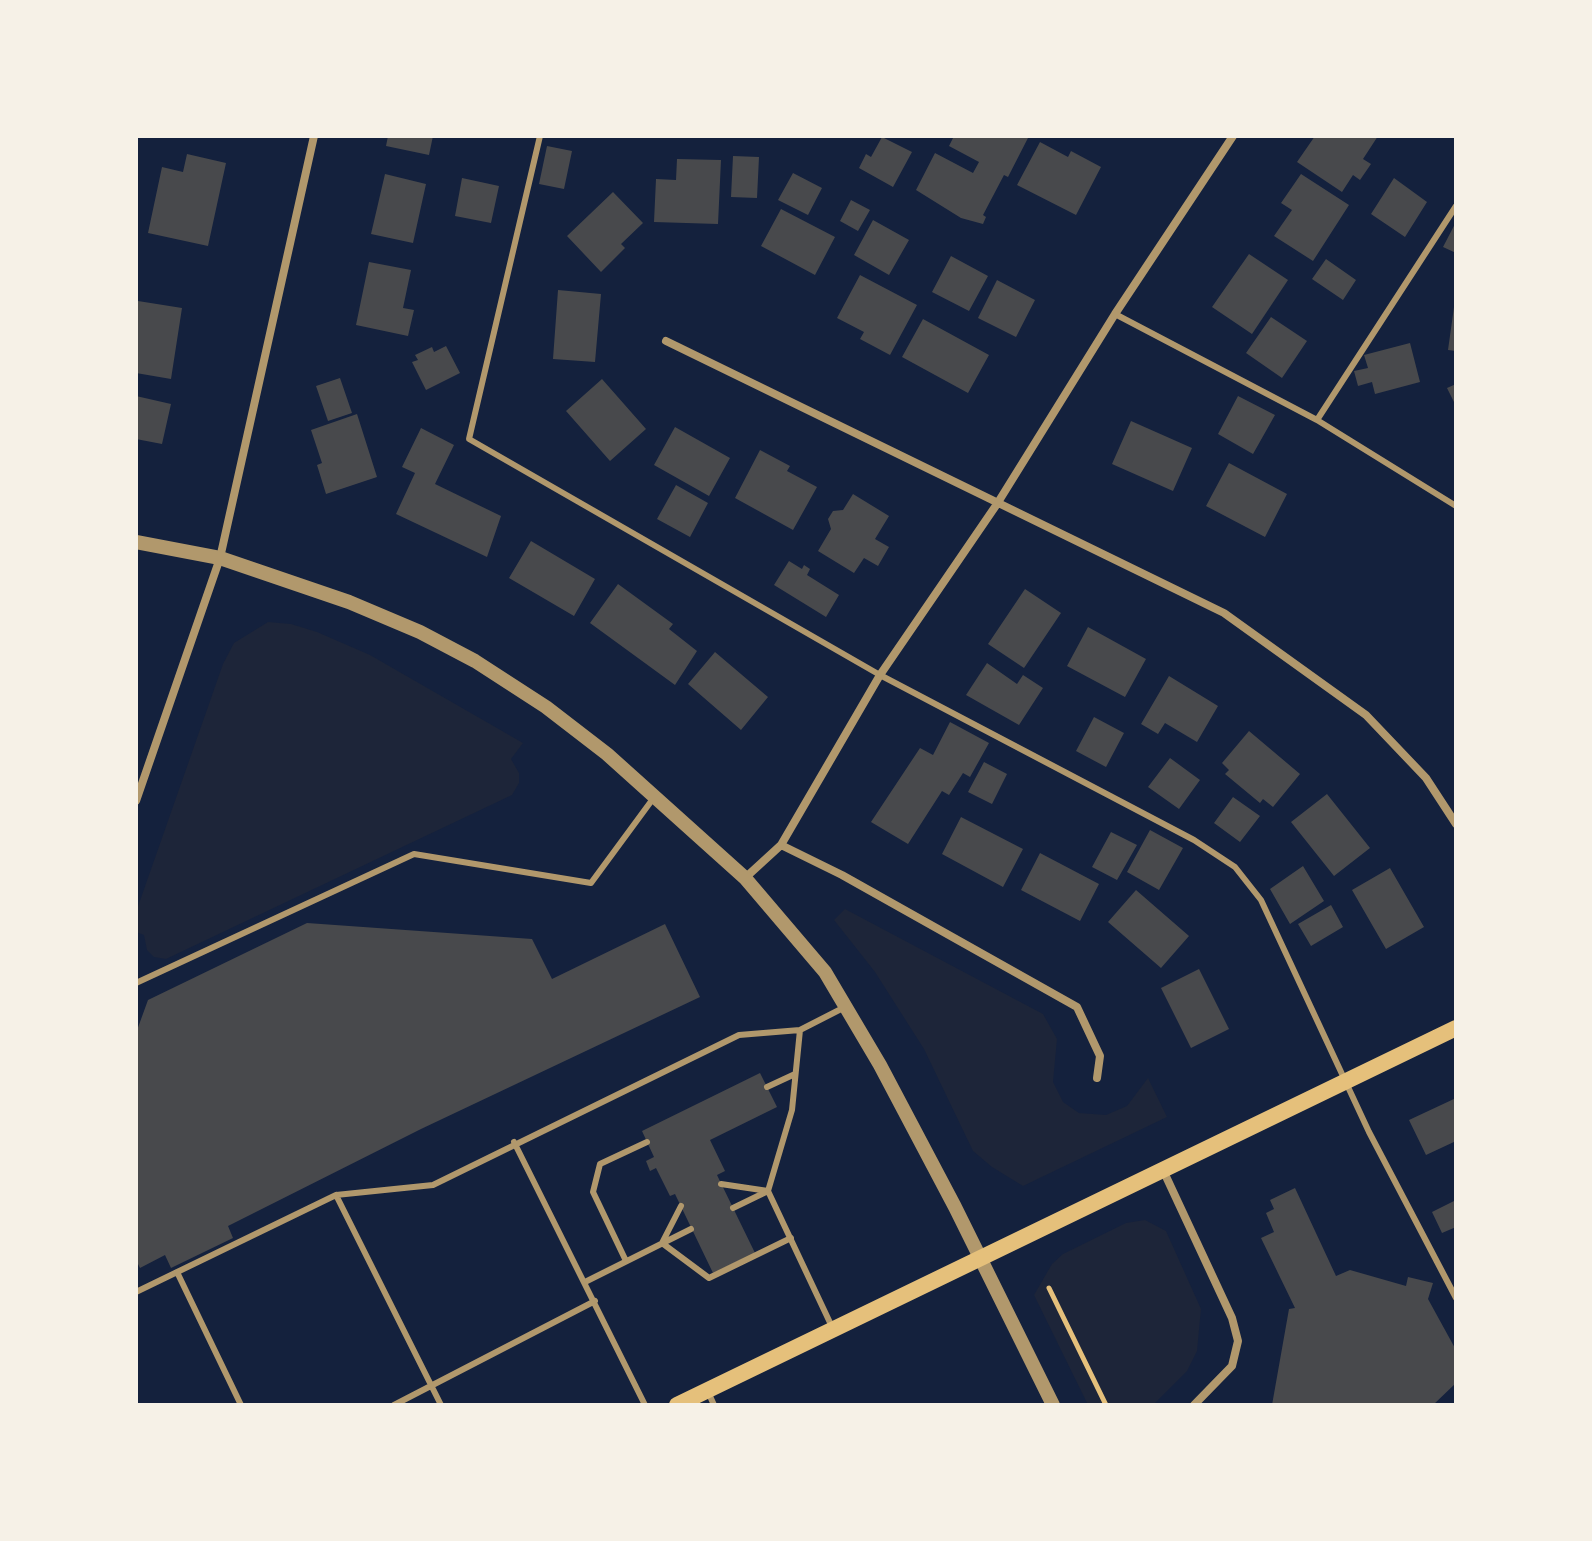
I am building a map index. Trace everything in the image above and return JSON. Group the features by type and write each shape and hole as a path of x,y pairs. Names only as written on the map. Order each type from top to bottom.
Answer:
{"main road":[{"path":"677,1405 711,1398 834,1329 1456,1028"}],"street":[{"path":"136,801 220,558 314,136"},
{"path":"745,878 781,845 880,675 997,504 1229,137"},
{"path":"666,341 1224,613 1366,715 1426,778 1456,824"},
{"path":"136,542 220,558 349,602 420,632 475,661 546,707 655,796 745,878 825,972 880,1065 981,1258 1053,1405"},
{"path":"781,845 842,875 1077,1007 1100,1056 1097,1078"},
{"path":"1163,1169 1232,1318 1238,1341 1232,1366 1194,1405"}],"lane":[{"path":"540,136 469,439 880,675 1194,840 1235,867 1261,900 1369,1132 1456,1298"},
{"path":"1317,420 1456,206"},
{"path":"1115,314 1317,420 1456,506"},
{"path":"136,983 414,854 591,883 655,796"},
{"path":"136,1292 336,1195 433,1185 514,1142 739,1035 800,1030 845,1007"},
{"path":"800,1030 792,1110 768,1191 834,1329"},
{"path":"767,1087 795,1074"},
{"path":"514,1142 645,1405"},
{"path":"626,1261 593,1192 600,1164 647,1142"},
{"path":"721,1184 768,1191"},
{"path":"733,1208 768,1191"},
{"path":"336,1195 441,1405"},
{"path":"662,1243 681,1206"},
{"path":"585,1282 691,1229"},
{"path":"662,1243 709,1278 791,1238"},
{"path":"177,1272 241,1405"},
{"path":"394,1405 595,1301"}],"path":[{"path":"1049,1288 1106,1405"}],"shaded area":[{"path":"268,622 291,624 317,632 370,655 523,743 511,759 519,773 519,783 512,795 166,959 154,957 147,950 144,935 136,932 136,912 223,664 234,643"},
{"path":"845,909 1043,1014 1057,1039 1053,1082 1063,1102 1079,1113 1106,1115 1127,1106 1148,1078 1167,1117 1023,1186 992,1167 973,1151 924,1049 875,972 834,920"},
{"path":"1145,1220 1166,1231 1201,1309 1197,1351 1187,1371 1153,1405 1088,1405 1034,1295 1052,1264 1063,1254 1126,1223"}],"building":[{"path":"388,136 433,136 429,155 386,146"},
{"path":"954,136 1029,136 1008,177 1004,175 983,215 986,217 983,224 961,218 916,190 935,153 973,173 979,162 949,146"},
{"path":"1315,136 1378,136 1363,159 1371,164 1360,180 1353,175 1342,192 1297,162"},
{"path":"882,137 912,152 893,187 859,168 866,154 871,157"},
{"path":"1040,142 1068,157 1071,151 1101,167 1076,215 1017,185"},
{"path":"547,146 572,151 564,189 539,184"},
{"path":"187,154 226,163 208,246 148,233 162,167 183,172"},
{"path":"733,156 759,157 757,198 731,197"},
{"path":"677,159 721,160 718,224 654,222 656,179 676,180"},
{"path":"793,173 822,188 808,215 778,200"},
{"path":"385,174 426,184 413,243 371,234"},
{"path":"1301,174 1349,205 1313,261 1274,236 1292,210 1281,203"},
{"path":"462,178 499,186 491,223 455,216"},
{"path":"1394,178 1427,202 1405,237 1371,214"},
{"path":"613,192 643,223 621,244 625,248 601,272 567,236"},
{"path":"851,200 870,210 858,231 840,221"},
{"path":"781,209 835,237 815,275 761,246"},
{"path":"873,220 909,240 889,275 854,255"},
{"path":"1456,222 1456,253 1443,247"},
{"path":"1249,254 1288,280 1252,334 1212,307"},
{"path":"951,256 988,276 969,311 932,292"},
{"path":"1326,259 1356,280 1343,300 1312,279"},
{"path":"369,262 411,270 403,308 414,310 408,336 356,325"},
{"path":"860,275 917,305 890,355 860,339 864,332 837,318"},
{"path":"997,280 1035,300 1016,337 978,318"},
{"path":"558,290 601,294 595,362 553,359"},
{"path":"138,301 182,308 171,379 136,373"},
{"path":"1456,307 1456,351 1448,350"},
{"path":"1271,317 1307,341 1282,378 1246,353"},
{"path":"923,319 989,355 968,393 902,357"},
{"path":"1410,343 1420,382 1375,394 1372,382 1358,386 1354,371 1368,368 1364,355"},
{"path":"446,346 460,373 426,390 412,362 418,360 415,355 432,347 434,352"},
{"path":"340,378 352,413 328,421 316,386"},
{"path":"602,379 646,429 610,461 566,411"},
{"path":"1456,384 1456,406 1447,388"},
{"path":"136,396 171,404 162,444 136,439"},
{"path":"1238,396 1275,415 1253,454 1218,434"},
{"path":"357,414 377,477 326,494 317,465 322,463 311,430"},
{"path":"1131,421 1192,448 1173,491 1112,464"},
{"path":"675,427 730,458 709,496 654,465"},
{"path":"421,428 454,445 435,484 501,516 487,557 396,514 415,473 402,467"},
{"path":"760,450 790,466 787,471 817,487 793,530 735,498"},
{"path":"1229,463 1287,494 1265,537 1206,506"},
{"path":"676,485 708,503 690,537 657,519"},
{"path":"853,494 889,516 875,539 889,547 878,566 864,558 854,573 818,551 831,529 828,519 833,511 843,510"},
{"path":"531,541 595,579 574,616 509,578"},
{"path":"789,561 802,569 804,565 810,569 807,575 839,595 826,617 774,585"},
{"path":"618,584 673,624 669,629 697,651 675,685 590,623"},
{"path":"1025,589 1061,613 1024,668 988,644"},
{"path":"1088,627 1146,659 1125,697 1067,666"},
{"path":"715,652 768,697 741,730 688,684"},
{"path":"987,663 1017,684 1023,675 1043,688 1019,725 966,695"},
{"path":"1169,676 1218,706 1197,742 1165,723 1158,734 1141,724"},
{"path":"1094,717 1124,733 1106,767 1076,751"},
{"path":"950,722 989,743 970,777 963,773 949,795 942,791 908,844 871,822 920,748 933,755"},
{"path":"1249,731 1300,774 1273,807 1263,799 1260,803 1225,774 1229,770 1222,763"},
{"path":"1170,758 1200,780 1179,809 1148,787"},
{"path":"984,762 1007,774 992,804 968,792"},
{"path":"1327,794 1370,848 1334,876 1291,822"},
{"path":"1233,797 1260,816 1240,842 1214,823"},
{"path":"961,817 1023,849 1003,887 942,854"},
{"path":"1150,830 1183,848 1159,890 1127,872"},
{"path":"1111,832 1137,845 1117,880 1092,867"},
{"path":"1040,853 1099,884 1080,921 1021,890"},
{"path":"1303,866 1324,901 1290,924 1270,889"},
{"path":"1390,868 1424,927 1386,949 1352,890"},
{"path":"1136,890 1189,936 1161,968 1108,922"},
{"path":"1331,905 1343,927 1311,946 1298,924"},
{"path":"307,923 532,939 552,979 665,924 700,997 421,1129 228,1226 233,1238 171,1268 165,1255 140,1268 136,1260 136,1033 148,1000"},
{"path":"1199,969 1229,1029 1191,1048 1161,988"},
{"path":"760,1073 777,1107 710,1140 725,1171 717,1175 755,1253 713,1273 675,1194 670,1196 656,1168 650,1171 646,1161 654,1157 642,1131"},
{"path":"1456,1098 1456,1141 1426,1155 1409,1120"},
{"path":"1295,1188 1336,1276 1350,1270 1406,1286 1408,1277 1433,1283 1428,1299 1456,1350 1456,1383 1433,1405 1272,1405 1289,1309 1295,1308 1261,1238 1274,1232 1266,1213 1274,1209 1270,1200"},
{"path":"1456,1200 1456,1227 1442,1233 1432,1212"}]}
